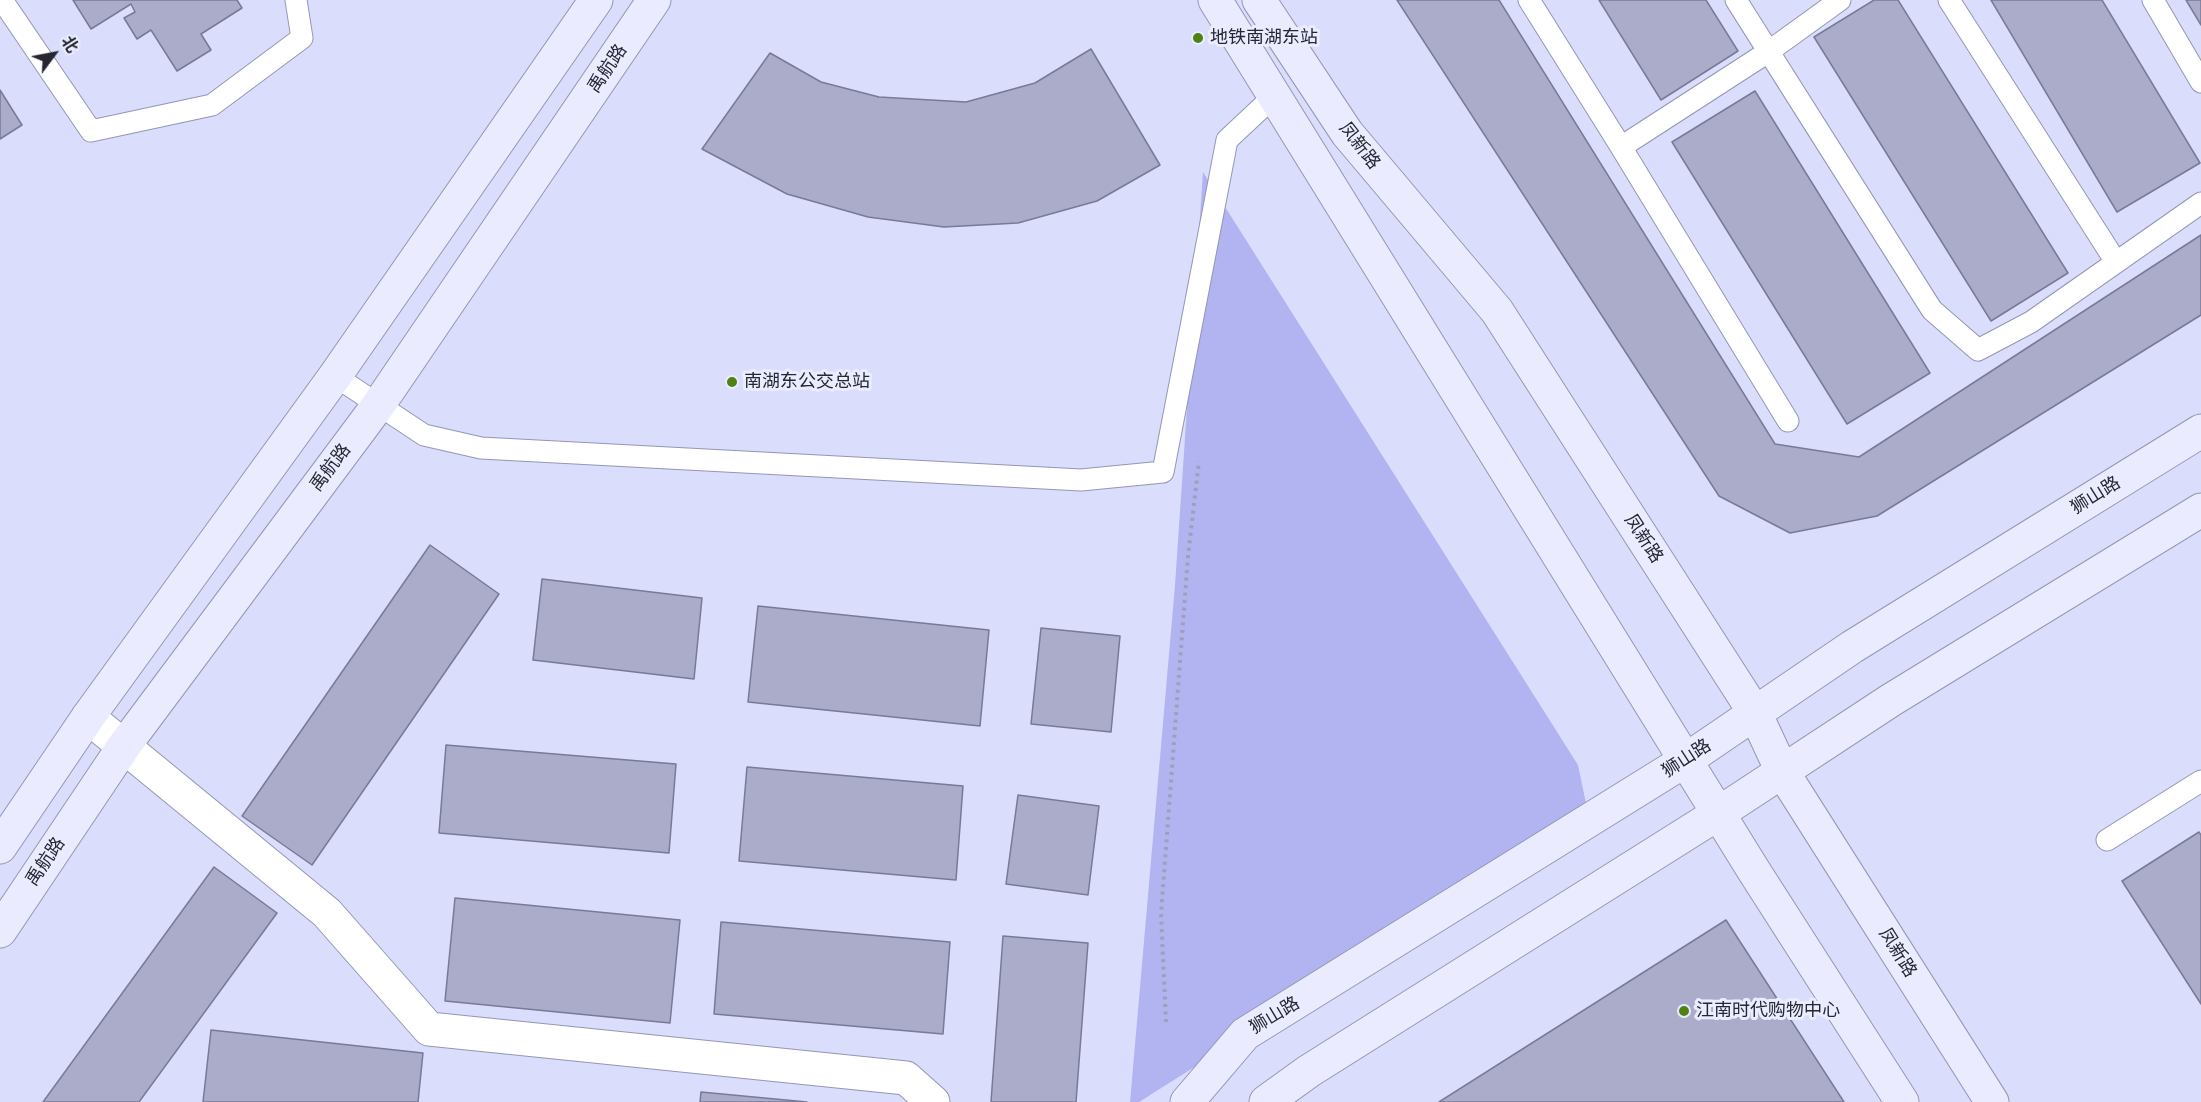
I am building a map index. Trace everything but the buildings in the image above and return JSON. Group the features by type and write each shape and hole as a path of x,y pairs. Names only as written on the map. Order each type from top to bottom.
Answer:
{"main road":[{"path":"0,847 88,717 335,376 596,0"},
{"name":"禹航路","path":"0,930 124,746 379,404 654,0"},
{"path":"1215,0 1273,97 1719,813 1902,1102"},
{"name":"凤新路","path":"1259,0 1347,133 1497,311 1755,713 1782,771 1992,1102"},
{"name":"狮山路","path":"1187,1102 1245,1034 1686,760 1852,647 2201,431"},
{"path":"1266,1102 1309,1071 1719,813 1891,699 2201,510"}],"street":[{"path":"88,717 327,913 429,1029 906,1078 933,1102"}],"lane":[{"path":"2,0 91,131 212,105 302,38 296,0"},
{"path":"1529,0 1788,421"},
{"path":"1736,0 1932,310 1978,350 2031,322 2201,203"},
{"path":"1621,147 1768,52 1840,0"},
{"path":"1949,0 2116,262"},
{"path":"2153,0 2201,82"},
{"path":"335,376 424,435 481,448 1081,480 1163,472 1227,140 1273,97"},
{"path":"2107,840 2201,781"}],"path":[{"path":"1166,1022 1161,914 1188,556"}],"shaded area":[{"path":"1203,172 1578,765 1588,813 1547,845 1139,1102 1130,1102 1175,585"}],"place":[{"name":"地铁南湖东站","path":"1198,38"},
{"name":"南湖东公交总站","path":"732,382"},
{"name":"江南时代购物中心","path":"1684,1011"}]}
